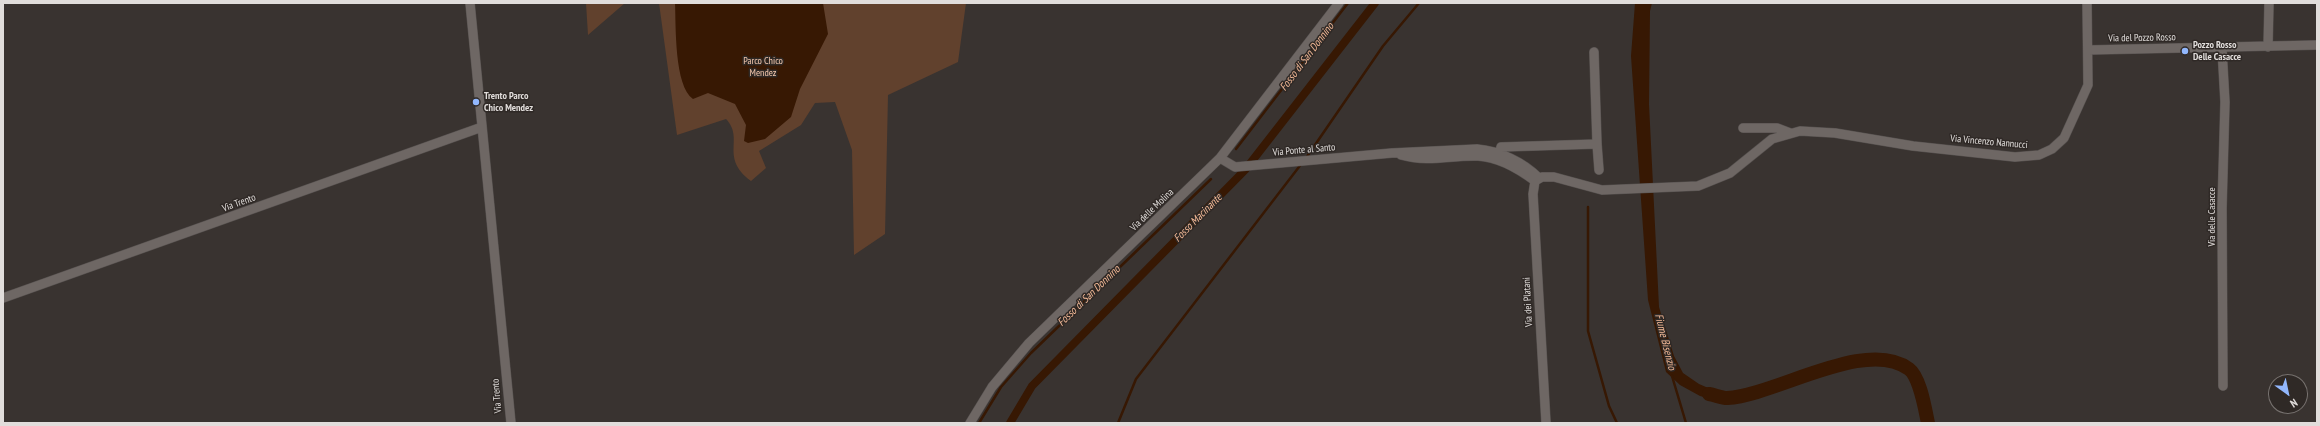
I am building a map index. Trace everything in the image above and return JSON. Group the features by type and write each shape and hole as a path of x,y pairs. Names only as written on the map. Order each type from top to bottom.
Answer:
{"street":[{"name":"Via Trento","path":"470,3 511,423"},
{"name":"Via delle Molina","path":"970,423 992,387 1029,343 1220,158 1339,3"},
{"name":"Via Vincenzo Nannucci","path":"1537,179 1554,177 1602,190 1698,186 1730,173 1772,139 1790,133 1805,131 1835,133 1914,146 2015,157 2039,155 2052,149 2068,133 2088,85 2087,3"},
{"path":"2268,47 2269,3"},
{"name":"Via del Pozzo Rosso","path":"2088,50 2317,45"},
{"name":"Via delle Casacce","path":"2222,48 2225,102 2222,208 2223,386"},
{"path":"1594,52 1597,144 1600,170"},
{"name":"Via Trento","path":"3,298 482,127"},
{"name":"Via Vincenzo Nannucci","path":"1743,128 1778,128 1790,133"},
{"path":"1498,157 1501,148 1597,144"},
{"name":"Via Ponte al Santo","path":"1220,158 1229,165 1243,167 1392,153 1418,160 1478,156 1498,157 1522,172 1537,179"},
{"name":"Via dei Platani","path":"1537,179 1532,194 1546,423"}],"green space":[{"path":"586,3 625,3 588,35"},
{"name":"Parco Chico Mendez","path":"659,3 966,3 958,62 888,95 885,234 854,255 852,150 835,102 815,103 801,125 759,151 766,168 751,181 736,164 733,134 731,126 726,119 677,135"}],"water":[{"path":"675,3 823,3 828,34 800,89 791,117 765,139 748,143 744,141 746,125 735,104 708,93 693,99 687,92 682,82 679,69 676,40"},
{"path":"1635,3 1652,3 1650,11 1649,104 1659,307 1674,356 1683,373 1699,384 1713,390 1729,392 1726,403 1700,396 1680,385 1666,372 1648,300 1631,56"}],"waterway":[{"name":"Fosso di San Donnino","path":"1236,149 1348,3"},
{"name":"Fosso Macinante","path":"1010,423 1032,386 1245,170 1375,3"},
{"path":"1306,158 1383,46 1419,3"},
{"path":"1118,423 1136,379 1302,163"},
{"name":"Fosso di San Donnino","path":"979,423 1001,387 1031,353 1211,179"},
{"path":"1588,207 1588,331 1609,406 1617,423"},
{"name":"Fiume Bisenzio","path":"1709,394 1723,398 1747,395 1846,363 1869,360 1891,361 1909,369 1913,373 1922,394 1928,423"},
{"path":"1672,376 1686,423"}],"place":[{"name":"Pozzo Rosso Delle Casacce","path":"2185,51"},
{"name":"Trento Parco Chico Mendez","path":"476,102"}]}
